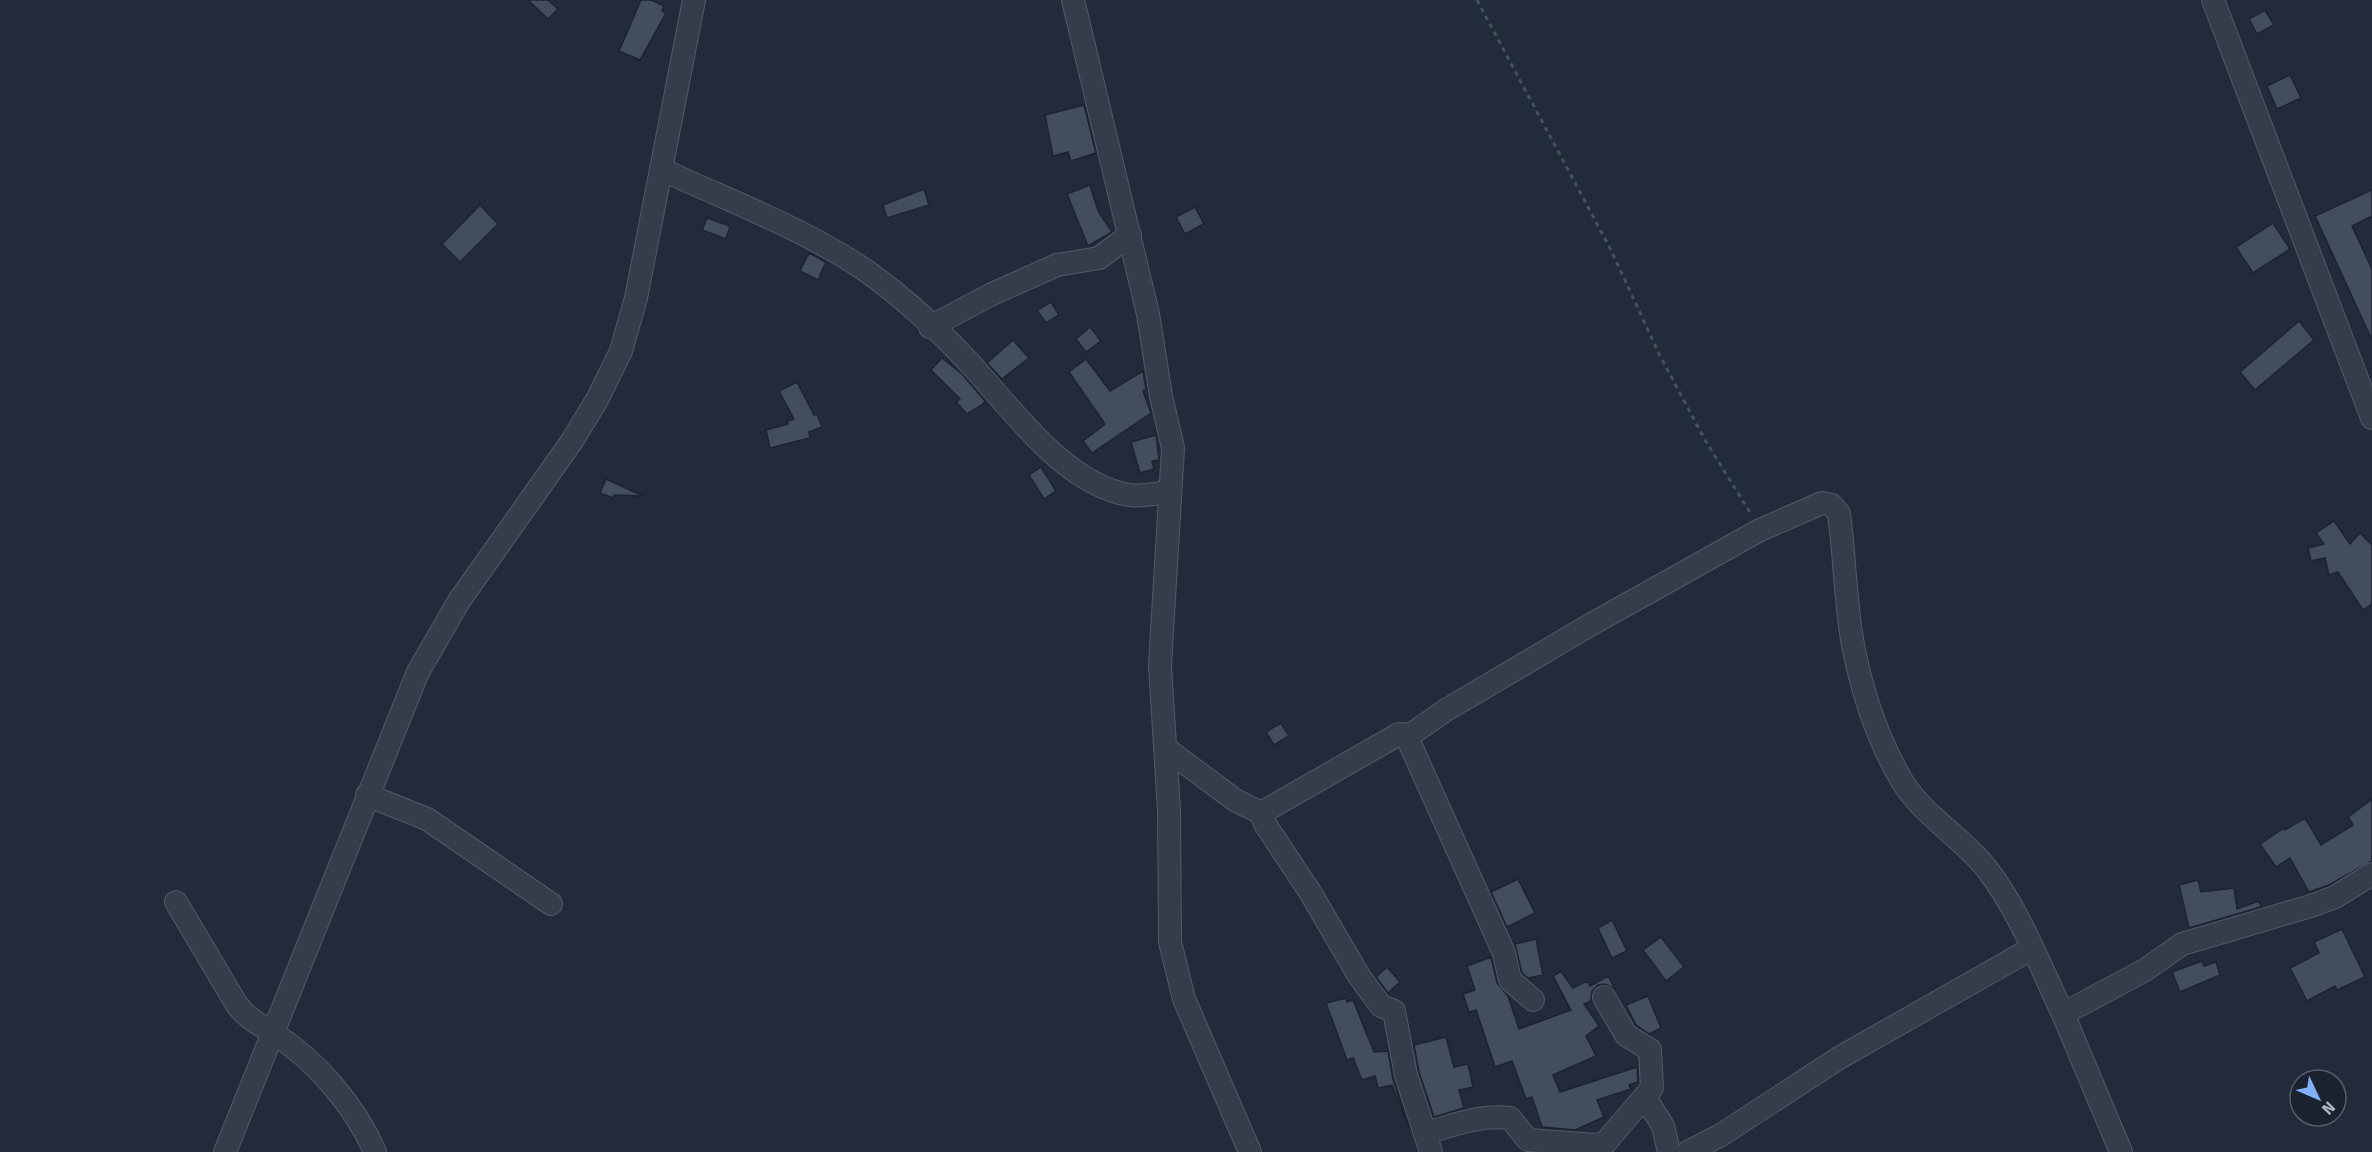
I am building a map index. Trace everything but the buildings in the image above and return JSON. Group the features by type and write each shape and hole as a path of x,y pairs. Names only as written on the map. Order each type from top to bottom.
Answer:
{"street":[{"path":"225,1152 418,672 437,635 572,441 598,398 621,351 636,298 694,0"},
{"path":"1072,0 1148,314 1161,396 1173,448 1160,665 1169,810 1170,942 1174,967 1184,999 1250,1152"},
{"path":"2212,0 2372,418"},
{"path":"661,169 842,256 892,291 981,376 1006,406 1061,460 1089,479 1130,495 1170,492"},
{"path":"930,327 990,295 1057,266 1099,258 1130,235"},
{"path":"1261,813 1399,734 1410,735 1446,710 1570,637 1760,530 1822,503 1836,508 1845,551 1853,644 1874,720 1888,754 1911,796 1970,850 1989,872 2008,902 2063,1014 2121,1152"},
{"path":"1410,735 1410,744 1504,953 1510,980 1533,1000"},
{"path":"1165,748 1235,800 1261,813 1265,824 1310,892 1359,976 1381,1006 1394,1011 1406,1075 1429,1143 1484,1117 1497,1116 1510,1118 1528,1140 1597,1145 1610,1139 1652,1088 1650,1050 1626,1035 1604,997"},
{"path":"367,795 427,819 551,904"},
{"path":"2063,1014 2145,970 2182,944 2311,906 2335,897 2372,874"},
{"path":"176,902 237,1005 249,1019 273,1033 315,1068 339,1094 375,1152"},
{"path":"1688,1152 1721,1135 1839,1058 2031,949"},
{"path":"1645,1097 1663,1126 1669,1152"}],"path":[{"path":"1477,0 1611,250 1660,356 1705,440 1760,530"}]}
